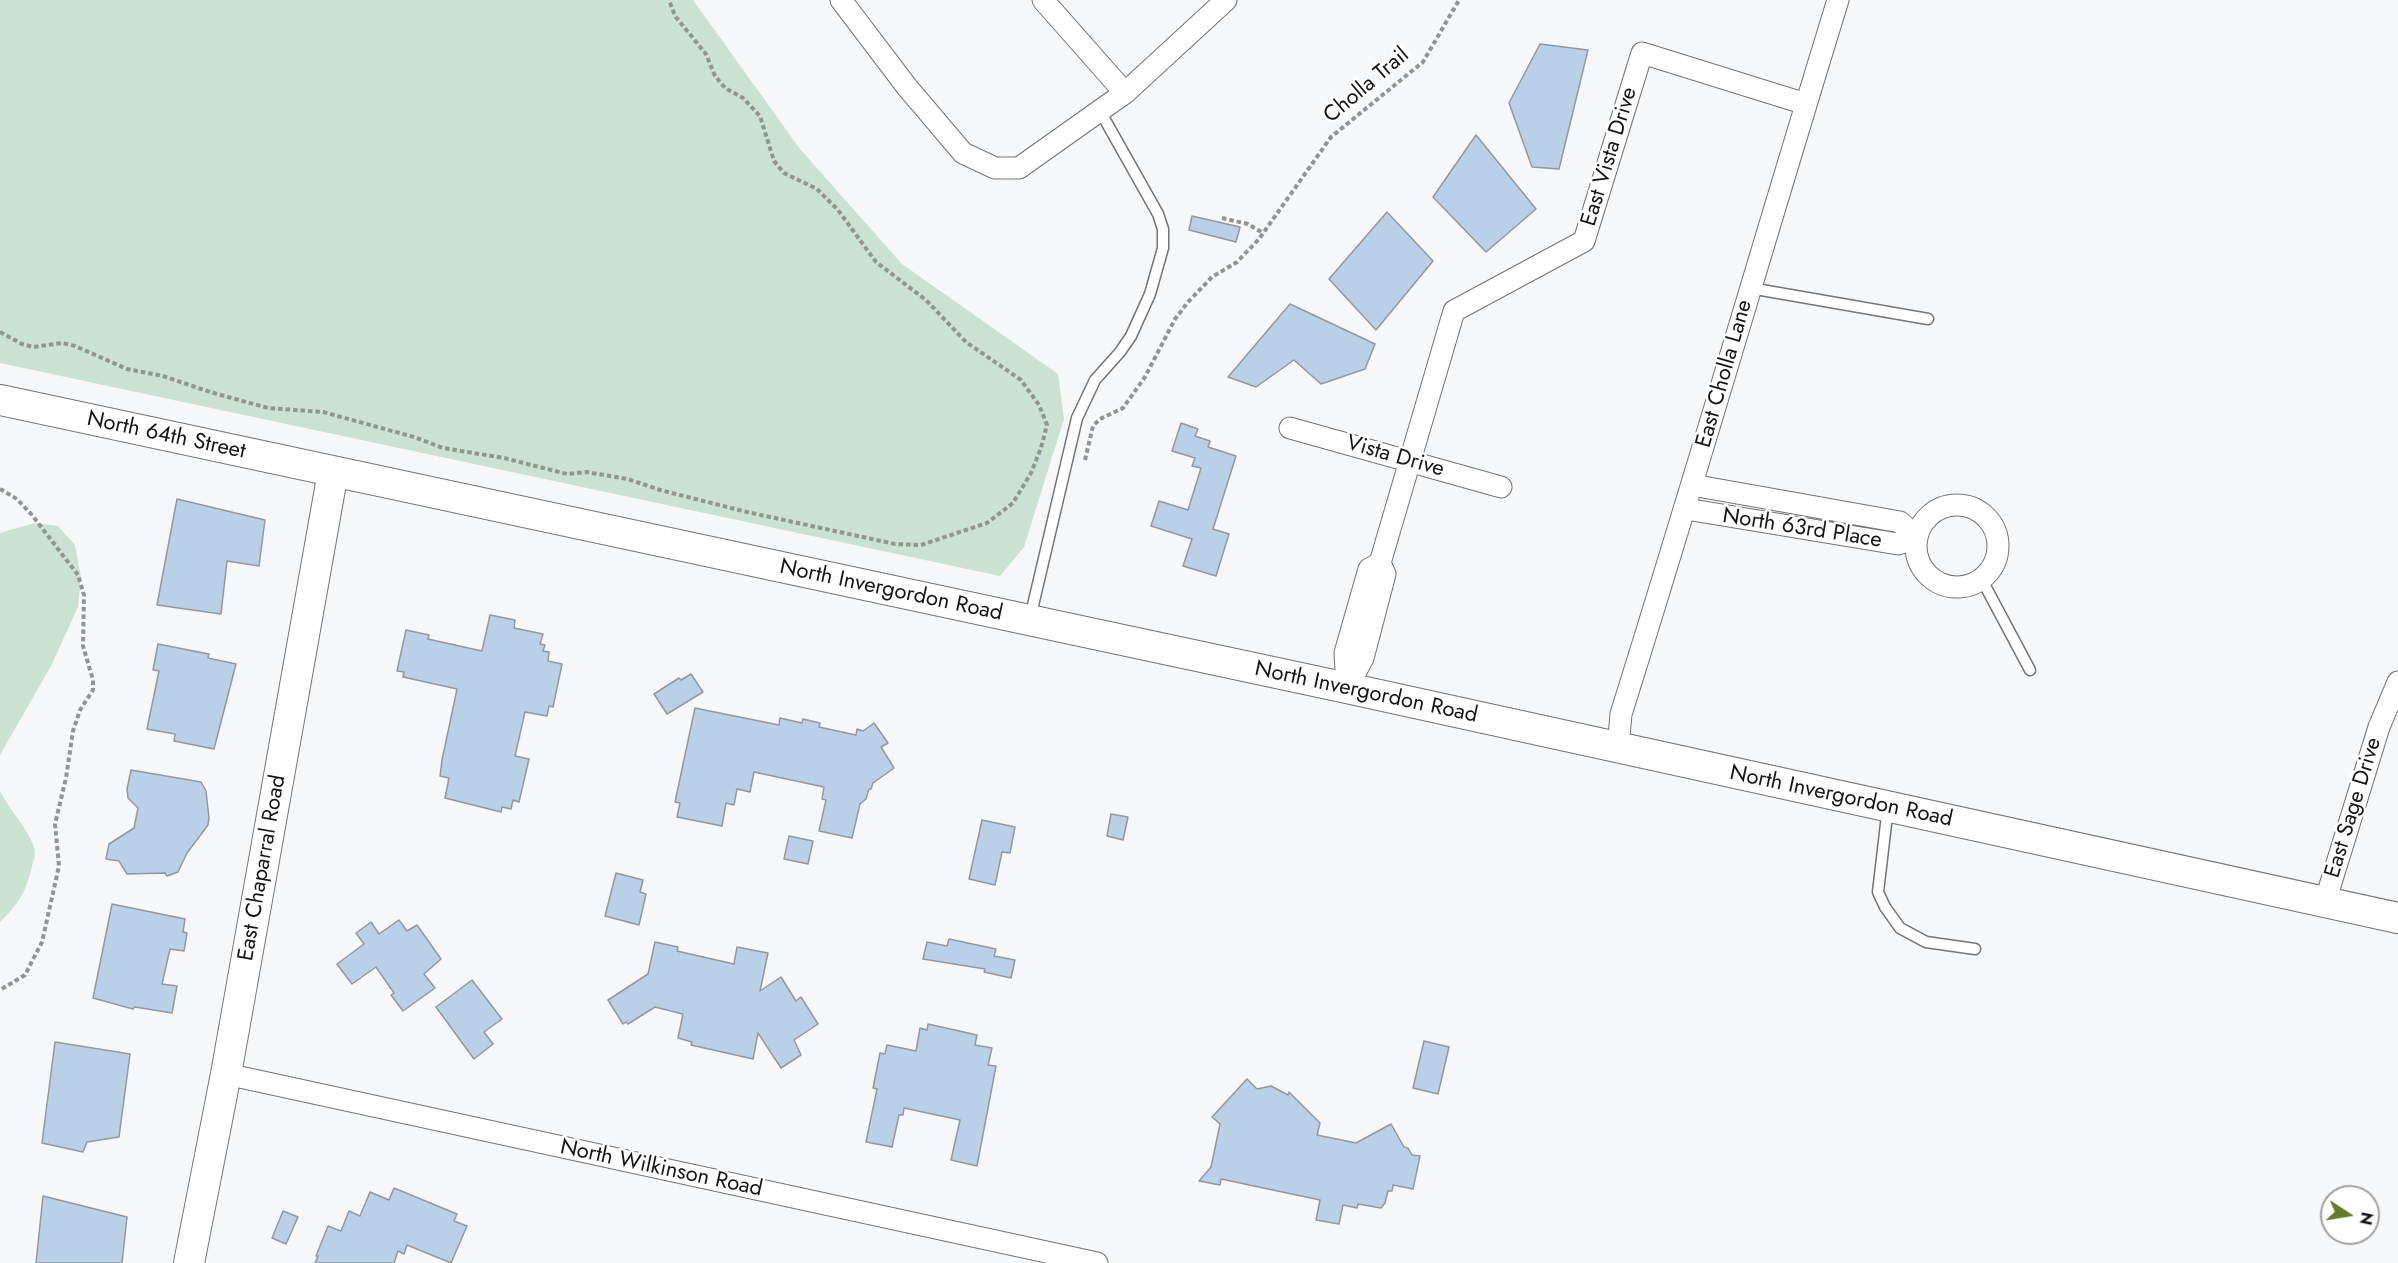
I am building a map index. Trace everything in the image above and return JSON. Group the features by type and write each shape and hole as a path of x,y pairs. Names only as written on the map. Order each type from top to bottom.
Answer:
{"street":[{"path":"841,0 907,87 963,153 994,168 1019,168 1125,93 1226,0"},
{"path":"1043,0 1125,93"},
{"name":"East Cholla Lane","path":"1618,748 1621,714 1686,509 1750,288 1838,0"},
{"name":"East Vista Drive","path":"1347,688 1345,653 1369,569 1380,563 1454,311 1584,241 1642,53 1806,104"},
{"name":"North 64th Street","path":"0,399 333,472"},
{"name":"Vista Drive","path":"1290,428 1501,487"},
{"name":"North Invergordon Road","path":"333,472 1347,688 2398,918"},
{"name":"East Chaparral Road","path":"189,1263 226,1074 333,472"},
{"name":"North 63rd Place","path":"1686,509 1898,544 1917,538 1900,522 1692,485"},
{"path":"1954,505 1967,506 1979,511 1992,525 1998,543 1995,563 1982,580 1969,586 1955,588 1941,584 1930,577 1919,559 1917,538 1922,526 1941,508 1954,505"},
{"name":"East Sage Drive","path":"2325,902 2379,728 2398,682"},
{"name":"North Wilkinson Road","path":"226,1074 1097,1263"}],"lane":[{"path":"1029,621 1077,418 1095,380 1120,352 1142,315 1163,248 1163,229 1158,214 1100,111"},
{"path":"1750,288 1928,319"},
{"path":"1982,580 2030,670"},
{"path":"1888,807 1878,892 1885,907 1900,928 1926,942 1975,949"}],"path":[{"path":"0,332 22,344 33,347 62,343 75,346 127,369 163,376 268,408 323,412 414,437 444,448 504,458 567,474 586,472 612,476 747,512 895,544 921,545 987,523 1013,503 1031,473 1047,425 1039,405 1021,380 966,342 926,300 876,262 838,210 817,189 784,172 774,161 760,116 743,98 725,88 715,76 706,54 675,16 669,0"},
{"name":"Cholla Trail","path":"1084,465 1093,426 1100,419 1123,408 1145,377 1174,319 1212,277 1237,262 1263,233 1331,137 1423,62 1459,0"},
{"path":"1222,218 1248,224 1263,233"},
{"path":"0,489 17,499 32,515 78,575 84,595 83,646 93,680 93,690 81,710 73,731 66,778 55,824 59,866 42,942 25,975 0,990"}],"green space":[{"path":"0,0 693,0 800,149 902,264 1058,374 1064,419 1024,547 1000,576 0,363"},
{"path":"35,523 58,526 75,545 81,577 78,607 51,666 0,755 0,533"},
{"path":"0,791 27,833 35,852 24,890 17,903 0,922"}],"building":[{"path":"1540,44 1588,50 1559,169 1532,167 1509,103"},
{"path":"1476,135 1536,209 1486,252 1433,197"},
{"path":"1387,212 1433,261 1376,330 1329,279"},
{"path":"1192,216 1240,227 1236,242 1189,230"},
{"path":"1290,304 1375,344 1365,369 1321,384 1294,360 1256,387 1228,377"},
{"path":"1181,423 1198,429 1195,436 1210,441 1208,447 1236,456 1213,529 1229,534 1216,576 1183,566 1192,539 1151,526 1159,501 1188,510 1201,468 1192,466 1195,458 1172,451"},
{"path":"177,499 265,520 259,566 227,561 221,614 157,605"},
{"path":"490,615 515,620 514,628 543,634 540,644 545,645 543,651 549,652 548,661 562,664 553,707 549,706 547,716 525,712 515,756 529,759 519,802 513,800 511,809 502,807 501,812 445,798 449,778 440,776 457,689 403,677 404,672 397,671 406,630 429,635 428,639 482,651"},
{"path":"158,644 209,654 208,658 236,664 214,749 174,741 175,734 147,729 159,671 153,670"},
{"path":"691,674 703,692 667,714 654,694 679,678 681,680"},
{"path":"695,708 779,725 780,718 802,723 803,719 820,723 819,727 856,735 857,729 863,731 874,723 888,743 881,747 894,768 873,783 866,799 860,804 852,838 819,831 826,800 822,799 824,787 754,772 750,792 737,789 734,805 726,803 722,826 677,817 680,803 675,802"},
{"path":"131,770 201,782 206,791 208,825 187,853 178,872 167,876 165,873 127,874 119,861 106,859 109,844 134,828 138,808 128,798 127,789"},
{"path":"1111,814 1128,817 1123,840 1107,836"},
{"path":"982,820 1015,827 1010,853 1002,852 995,885 969,879"},
{"path":"789,836 813,841 808,864 784,859"},
{"path":"616,873 643,880 640,892 646,894 639,925 605,916"},
{"path":"112,904 185,919 183,932 187,933 184,951 170,949 162,984 177,986 172,1013 135,1007 133,1009 93,998"},
{"path":"399,920 407,931 417,925 441,959 424,974 435,988 403,1011 391,995 394,993 376,967 352,984 337,964 364,944 356,933 371,922 379,934"},
{"path":"949,939 996,949 994,956 1015,960 1011,978 984,972 985,969 923,959 927,942 947,946"},
{"path":"655,942 678,947 677,951 734,964 737,947 768,953 760,991 781,977 796,1001 801,997 818,1024 794,1040 801,1055 781,1068 758,1033 753,1059 691,1045 692,1042 678,1038 683,1014 655,1007 628,1024 626,1022 623,1024 608,1000 648,974"},
{"path":"472,980 502,1019 484,1032 493,1044 474,1059 436,1007"},
{"path":"928,1024 977,1035 975,1045 992,1048 988,1065 996,1066 977,1166 951,1160 960,1120 904,1108 903,1115 899,1115 892,1147 866,1142 877,1089 873,1088 880,1053 885,1054 887,1045 916,1051 920,1028 927,1030"},
{"path":"1424,1041 1449,1047 1438,1094 1413,1088"},
{"path":"55,1042 130,1054 119,1137 87,1142 83,1152 42,1143"},
{"path":"1247,1079 1257,1089 1271,1086 1288,1095 1289,1092 1320,1123 1317,1135 1356,1143 1391,1124 1404,1147 1408,1148 1412,1155 1420,1156 1413,1189 1393,1185 1392,1191 1388,1191 1381,1208 1358,1204 1357,1208 1343,1205 1339,1224 1316,1220 1320,1200 1221,1179 1220,1185 1199,1181 1211,1167 1220,1124 1212,1117"},
{"path":"394,1188 457,1214 454,1221 467,1226 451,1263 407,1245 404,1254 398,1251 394,1263 315,1263 328,1226 341,1231 349,1211 360,1216 370,1192 389,1200"},
{"path":"43,1196 127,1217 122,1263 36,1263"},
{"path":"283,1211 298,1217 286,1244 272,1238"}]}
